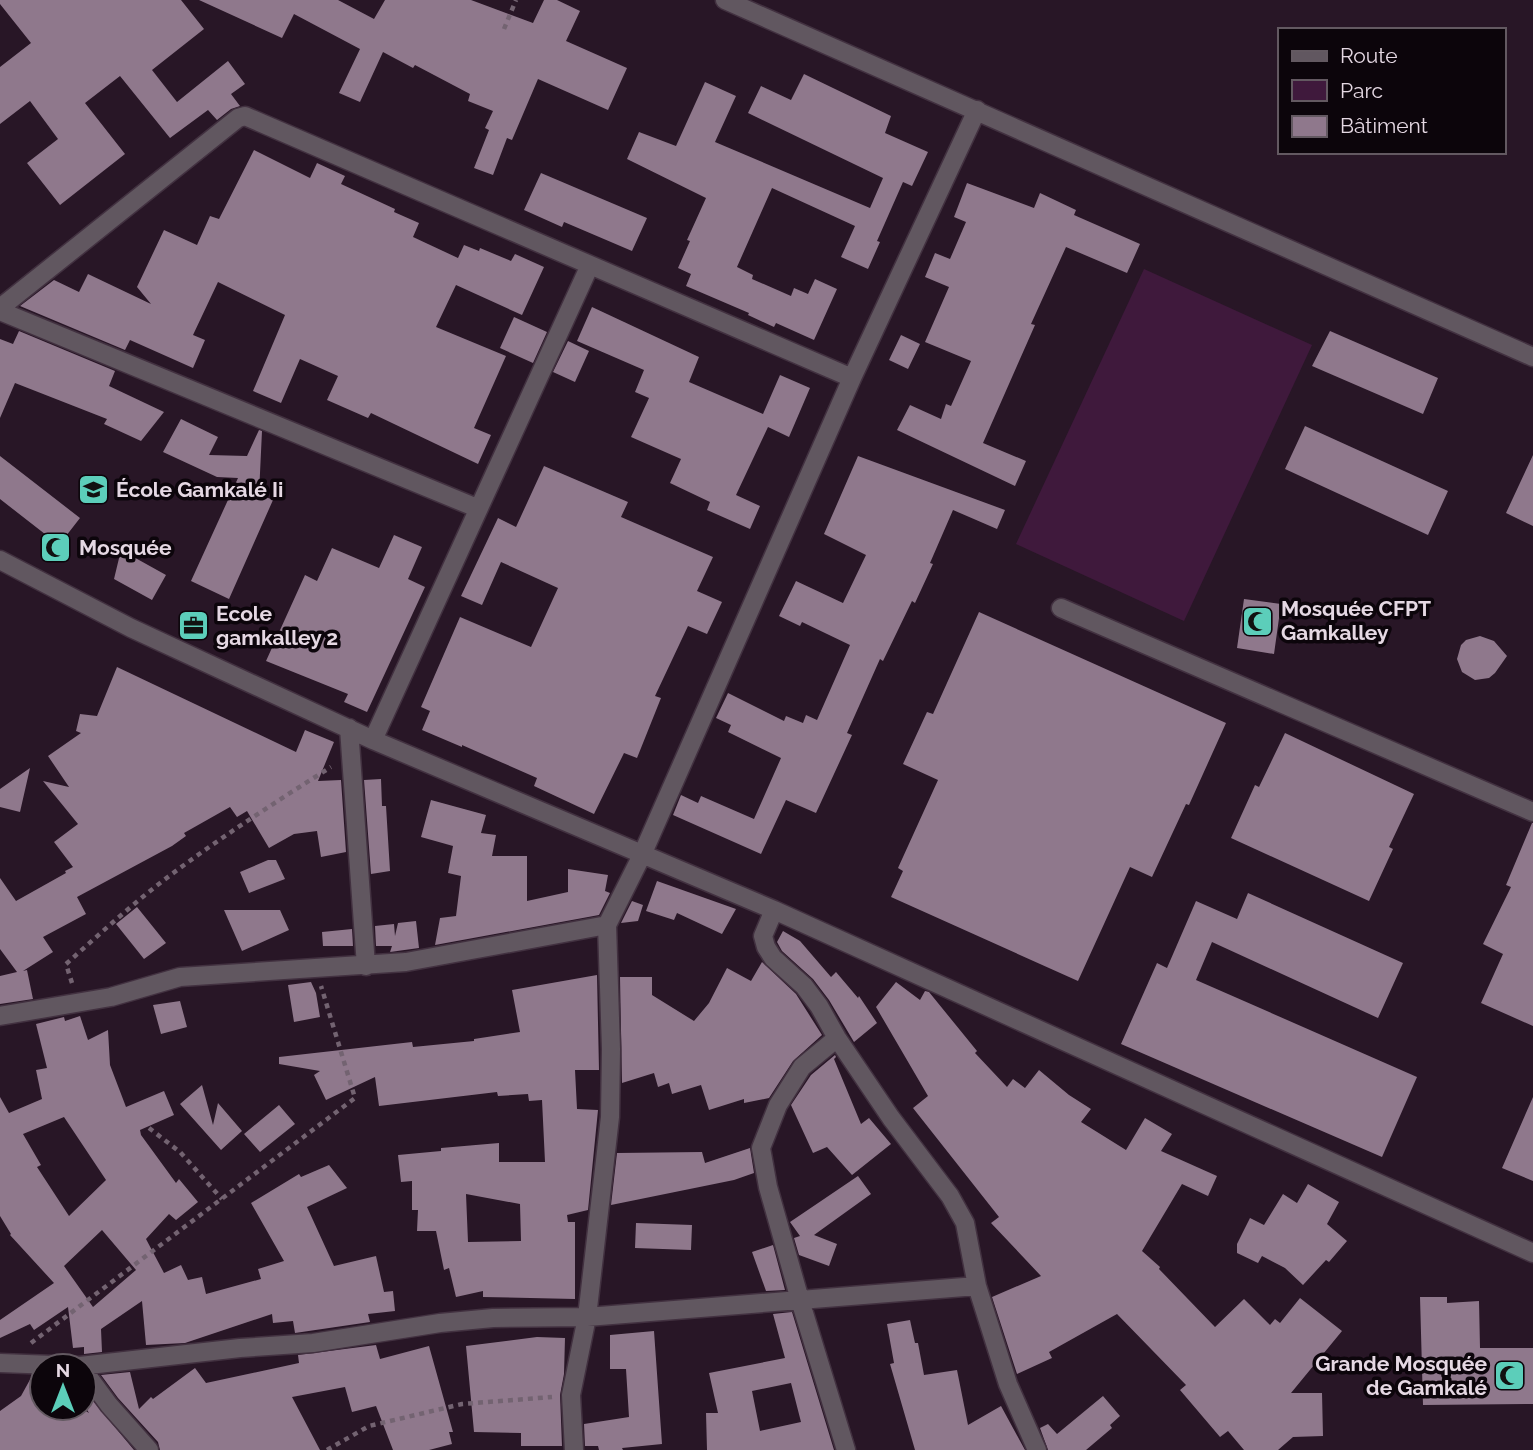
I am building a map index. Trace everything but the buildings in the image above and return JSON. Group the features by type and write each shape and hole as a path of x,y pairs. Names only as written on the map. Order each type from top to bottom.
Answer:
{"street":[{"path":"725,0 1533,356"},
{"path":"573,1450 571,1395 587,1317 610,1117 607,925 642,855 852,378 978,110"},
{"path":"477,508 0,310 238,118 245,116 253,117 852,378"},
{"path":"373,740 590,265"},
{"path":"0,560 131,628 373,740 774,910 1533,1253"},
{"path":"1061,608 1533,812"},
{"path":"349,728 366,966"},
{"path":"774,910 763,936 766,947 773,958 804,986 819,1006 837,1038 891,1118 950,1196 965,1223 978,1286 1008,1384 1037,1450"},
{"path":"0,1016 111,997 180,977 366,966 461,953 607,925"},
{"path":"837,1038 802,1066 778,1105 761,1148 768,1187 846,1450"},
{"path":"98,1364 240,1348 313,1343 480,1320 587,1317 978,1286"},
{"path":"3,1363 28,1364"},
{"path":"98,1390 149,1450"}],"path":[{"path":"504,29 516,0"},
{"path":"78,1002 66,964 178,869 351,754"},
{"path":"3,1363 355,1098 315,969"},
{"path":"149,1128 180,1152 222,1199"},
{"path":"327,1450 369,1426 462,1405 571,1395"}],"green space":[{"path":"1144,269 1312,345 1184,621 1016,544"}],"place":[{"name":"École Gamkalé Ii","path":"93,490"},
{"name":"Mosquée","path":"56,548"},
{"name":"Mosquée CFPT Gamkalley","path":"1258,621"},
{"name":"Ecole gamkalley 2","path":"193,626"},
{"name":"Grande Mosquée de Gamkalé","path":"1510,1376"}]}
